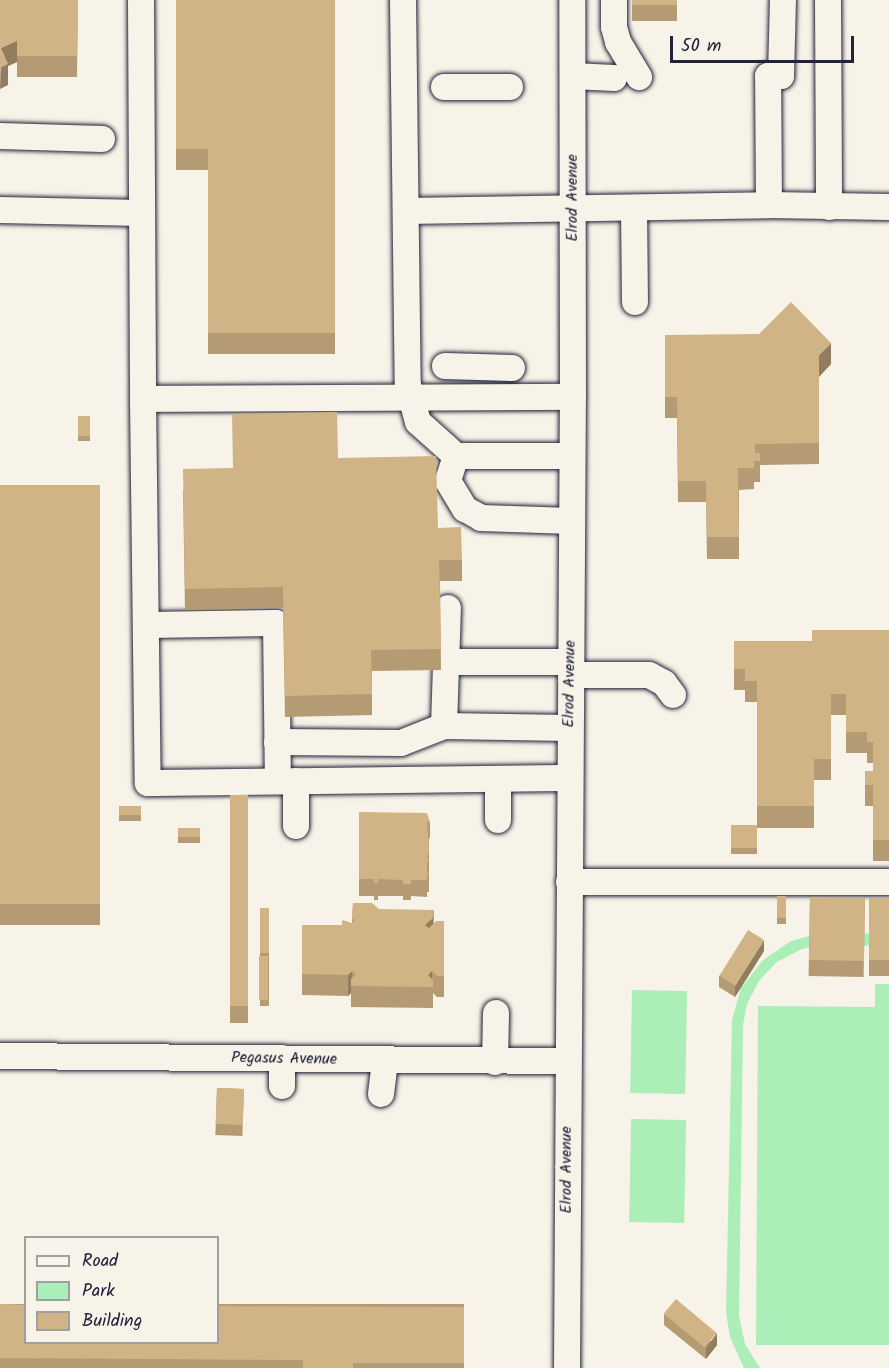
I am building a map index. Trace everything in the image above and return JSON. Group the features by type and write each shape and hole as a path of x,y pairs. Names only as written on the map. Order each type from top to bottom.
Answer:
{"street":[{"path":"141,0 148,783 569,778"},
{"path":"403,0 408,385 418,422 456,456 572,456"},
{"name":"Elrod Avenue","path":"567,1368 573,0"},
{"path":"614,0 614,27 618,42 639,77"},
{"path":"769,205 768,76 781,76 783,0"},
{"path":"828,0 829,207"},
{"path":"573,76 614,78"},
{"path":"444,87 510,87"},
{"path":"0,136 102,139"},
{"path":"406,211 769,205 889,207"},
{"path":"634,208 635,302"},
{"path":"0,210 142,213"},
{"path":"446,366 512,368"},
{"path":"143,399 573,397"},
{"path":"456,456 448,481 465,509 481,518 572,521"},
{"path":"444,726 448,608"},
{"path":"146,625 276,623 278,742 296,826"},
{"path":"446,662 571,668 649,675 664,683 674,695"},
{"path":"278,742 401,743 444,726 569,728"},
{"path":"498,779 498,820"},
{"path":"569,882 889,882"},
{"path":"495,1062 496,1013"},
{"path":"282,1086 291,1051"},
{"name":"Pegasus Avenue","path":"0,1056 291,1051 386,1061 567,1061"},
{"path":"381,1094 386,1061"}],"green space":[{"path":"823,932 889,934 889,946 822,945 802,949 777,962 768,971 759,981 747,1004 743,1025 739,1316 745,1344 760,1368 744,1368 730,1337 726,1313 732,1020 741,988 763,960 791,941"},
{"path":"875,984 889,984 889,1345 756,1345 758,1006 875,1007"},
{"path":"632,990 687,991 685,1094 630,1093"},
{"path":"631,1119 686,1120 684,1223 629,1222"}],"building":[{"path":"0,0 78,0 77,56 17,56 17,41 1,48 8,64 0,68"},
{"path":"176,0 335,0 335,333 208,333 208,149 176,149"},
{"path":"632,0 677,0 677,5 632,5"},
{"path":"791,302 831,343 819,355 819,443 755,444 755,453 760,453 760,461 754,461 754,468 738,468 739,537 707,537 706,481 678,481 677,397 665,397 665,335 759,334"},
{"path":"337,412 338,458 436,456 438,528 461,527 462,560 439,560 441,649 371,650 372,694 285,696 283,587 185,589 183,469 233,468 232,414"},
{"path":"78,416 90,416 90,436 78,436"},
{"path":"0,485 100,485 100,904 0,904"},
{"path":"812,630 889,630 889,840 873,840 873,785 865,785 865,771 873,771 873,742 867,742 867,732 846,732 846,694 831,694 831,759 814,759 814,806 757,806 757,681 745,681 745,669 734,669 734,641 812,641"},
{"path":"230,795 248,795 248,1006 230,1006"},
{"path":"119,806 141,806 141,815 119,815"},
{"path":"359,812 427,813 430,822 427,822 429,862 427,862 427,871 429,875 427,875 427,880 411,880 411,884 403,884 403,880 378,879 378,883 374,883 374,879 359,879"},
{"path":"731,825 757,825 757,848 731,848"},
{"path":"178,828 200,828 200,837 178,837"},
{"path":"777,896 786,896 786,918 777,918"},
{"path":"810,897 865,898 864,961 809,960"},
{"path":"869,898 889,898 889,960 869,960"},
{"path":"353,903 372,903 379,909 434,910 433,918 425,925 429,928 436,921 444,921 444,976 437,976 432,971 428,975 433,980 433,987 351,986 351,979 356,975 352,971 348,975 302,974 302,925 342,925 342,920 352,923 355,920 352,917"},
{"path":"260,908 269,908 269,953 260,953"},
{"path":"748,930 764,940 735,986 719,976"},
{"path":"259,956 268,956 268,1000 259,1000"},
{"path":"217,1088 244,1089 243,1125 216,1124"},
{"path":"676,1299 717,1333 704,1348 664,1314"},
{"path":"0,1304 24,1305 24,1344 219,1344 219,1306 464,1307 464,1363 353,1363 353,1368 303,1368 303,1360 0,1358"}]}
